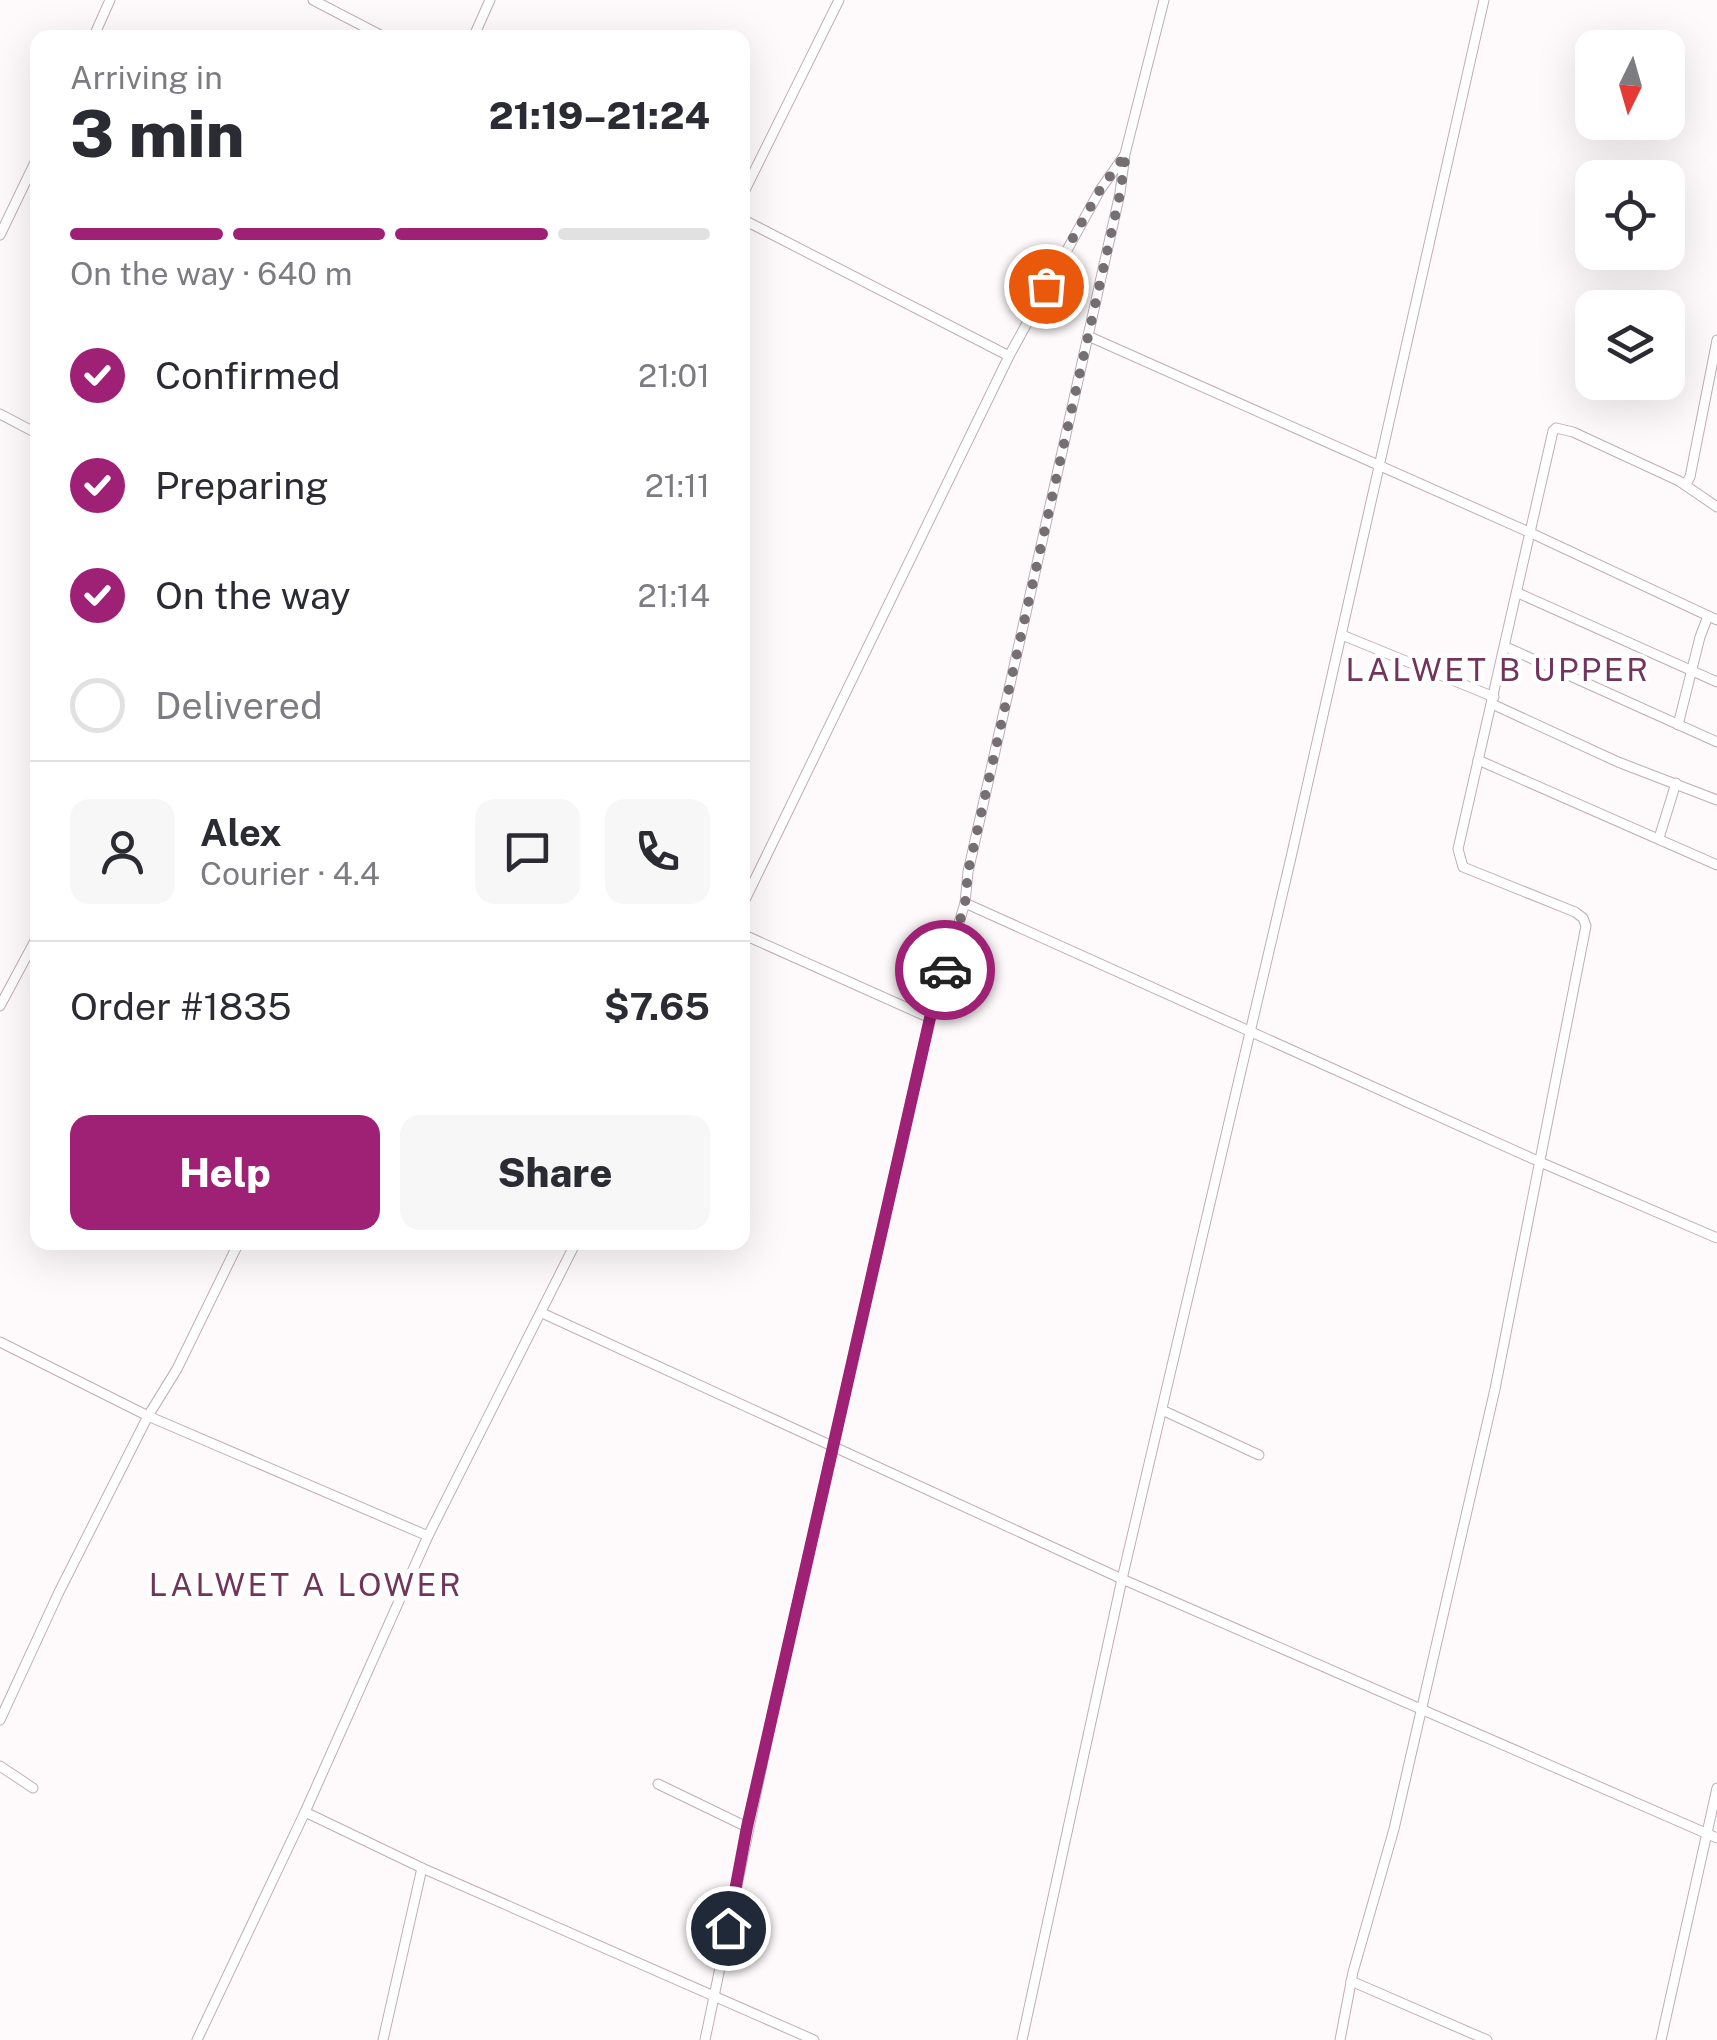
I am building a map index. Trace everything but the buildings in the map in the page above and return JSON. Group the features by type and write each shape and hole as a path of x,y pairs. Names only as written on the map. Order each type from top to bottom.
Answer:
{"street":[{"path":"97,30 110,0"},
{"path":"313,0 371,30"},
{"path":"477,30 490,0"},
{"path":"750,180 839,0"},
{"path":"705,2040 747,1827 930,1018 965,904 968,872 1126,154 1164,0"},
{"path":"1022,2040 1122,1579 1342,636 1484,0"},
{"path":"750,890 1009,356 1091,206 1126,154"},
{"path":"0,235 30,173"},
{"path":"750,223 1009,356"},
{"path":"1088,336 1379,464 1712,618 1692,670 1678,725"},
{"path":"1685,485 1690,477 1717,340"},
{"path":"0,414 30,430"},
{"path":"1340,2040 1351,1980 1394,1829 1494,1390 1586,926 1576,912 1463,866 1458,849 1551,437 1556,428 1573,432 1685,485 1717,507"},
{"path":"1518,593 1717,682"},
{"path":"1342,636 1493,701 1618,762 1717,800"},
{"path":"1506,648 1717,742"},
{"path":"1478,760 1717,865"},
{"path":"1658,838 1676,783"},
{"path":"965,904 1717,1238"},
{"path":"750,938 930,1018"},
{"path":"1,1001 30,948"},
{"path":"0,1720 59,1592 235,1250"},
{"path":"196,2040 306,1812 428,1536 572,1250"},
{"path":"542,1313 1122,1579 1717,1838"},
{"path":"0,1342 148,1416 428,1536"},
{"path":"1162,1410 1259,1455"},
{"path":"0,1766 33,1788"},
{"path":"658,1784 747,1827"},
{"path":"1660,2040 1717,1788"},
{"path":"306,1812 422,1868 814,2040"},
{"path":"384,2040 422,1868"},
{"path":"1351,1980 1487,2040"}],"way so far":[{"path":"945,970 965,904 968,872 1126,154 1100,190 1046,286"}],"district":[{"name":"LALWET B UPPER","path":"1498,670"},
{"name":"LALWET A LOWER","path":"306,1585"}],"route":[{"path":"728,1928 747,1827 930,1018 945,970"}]}
